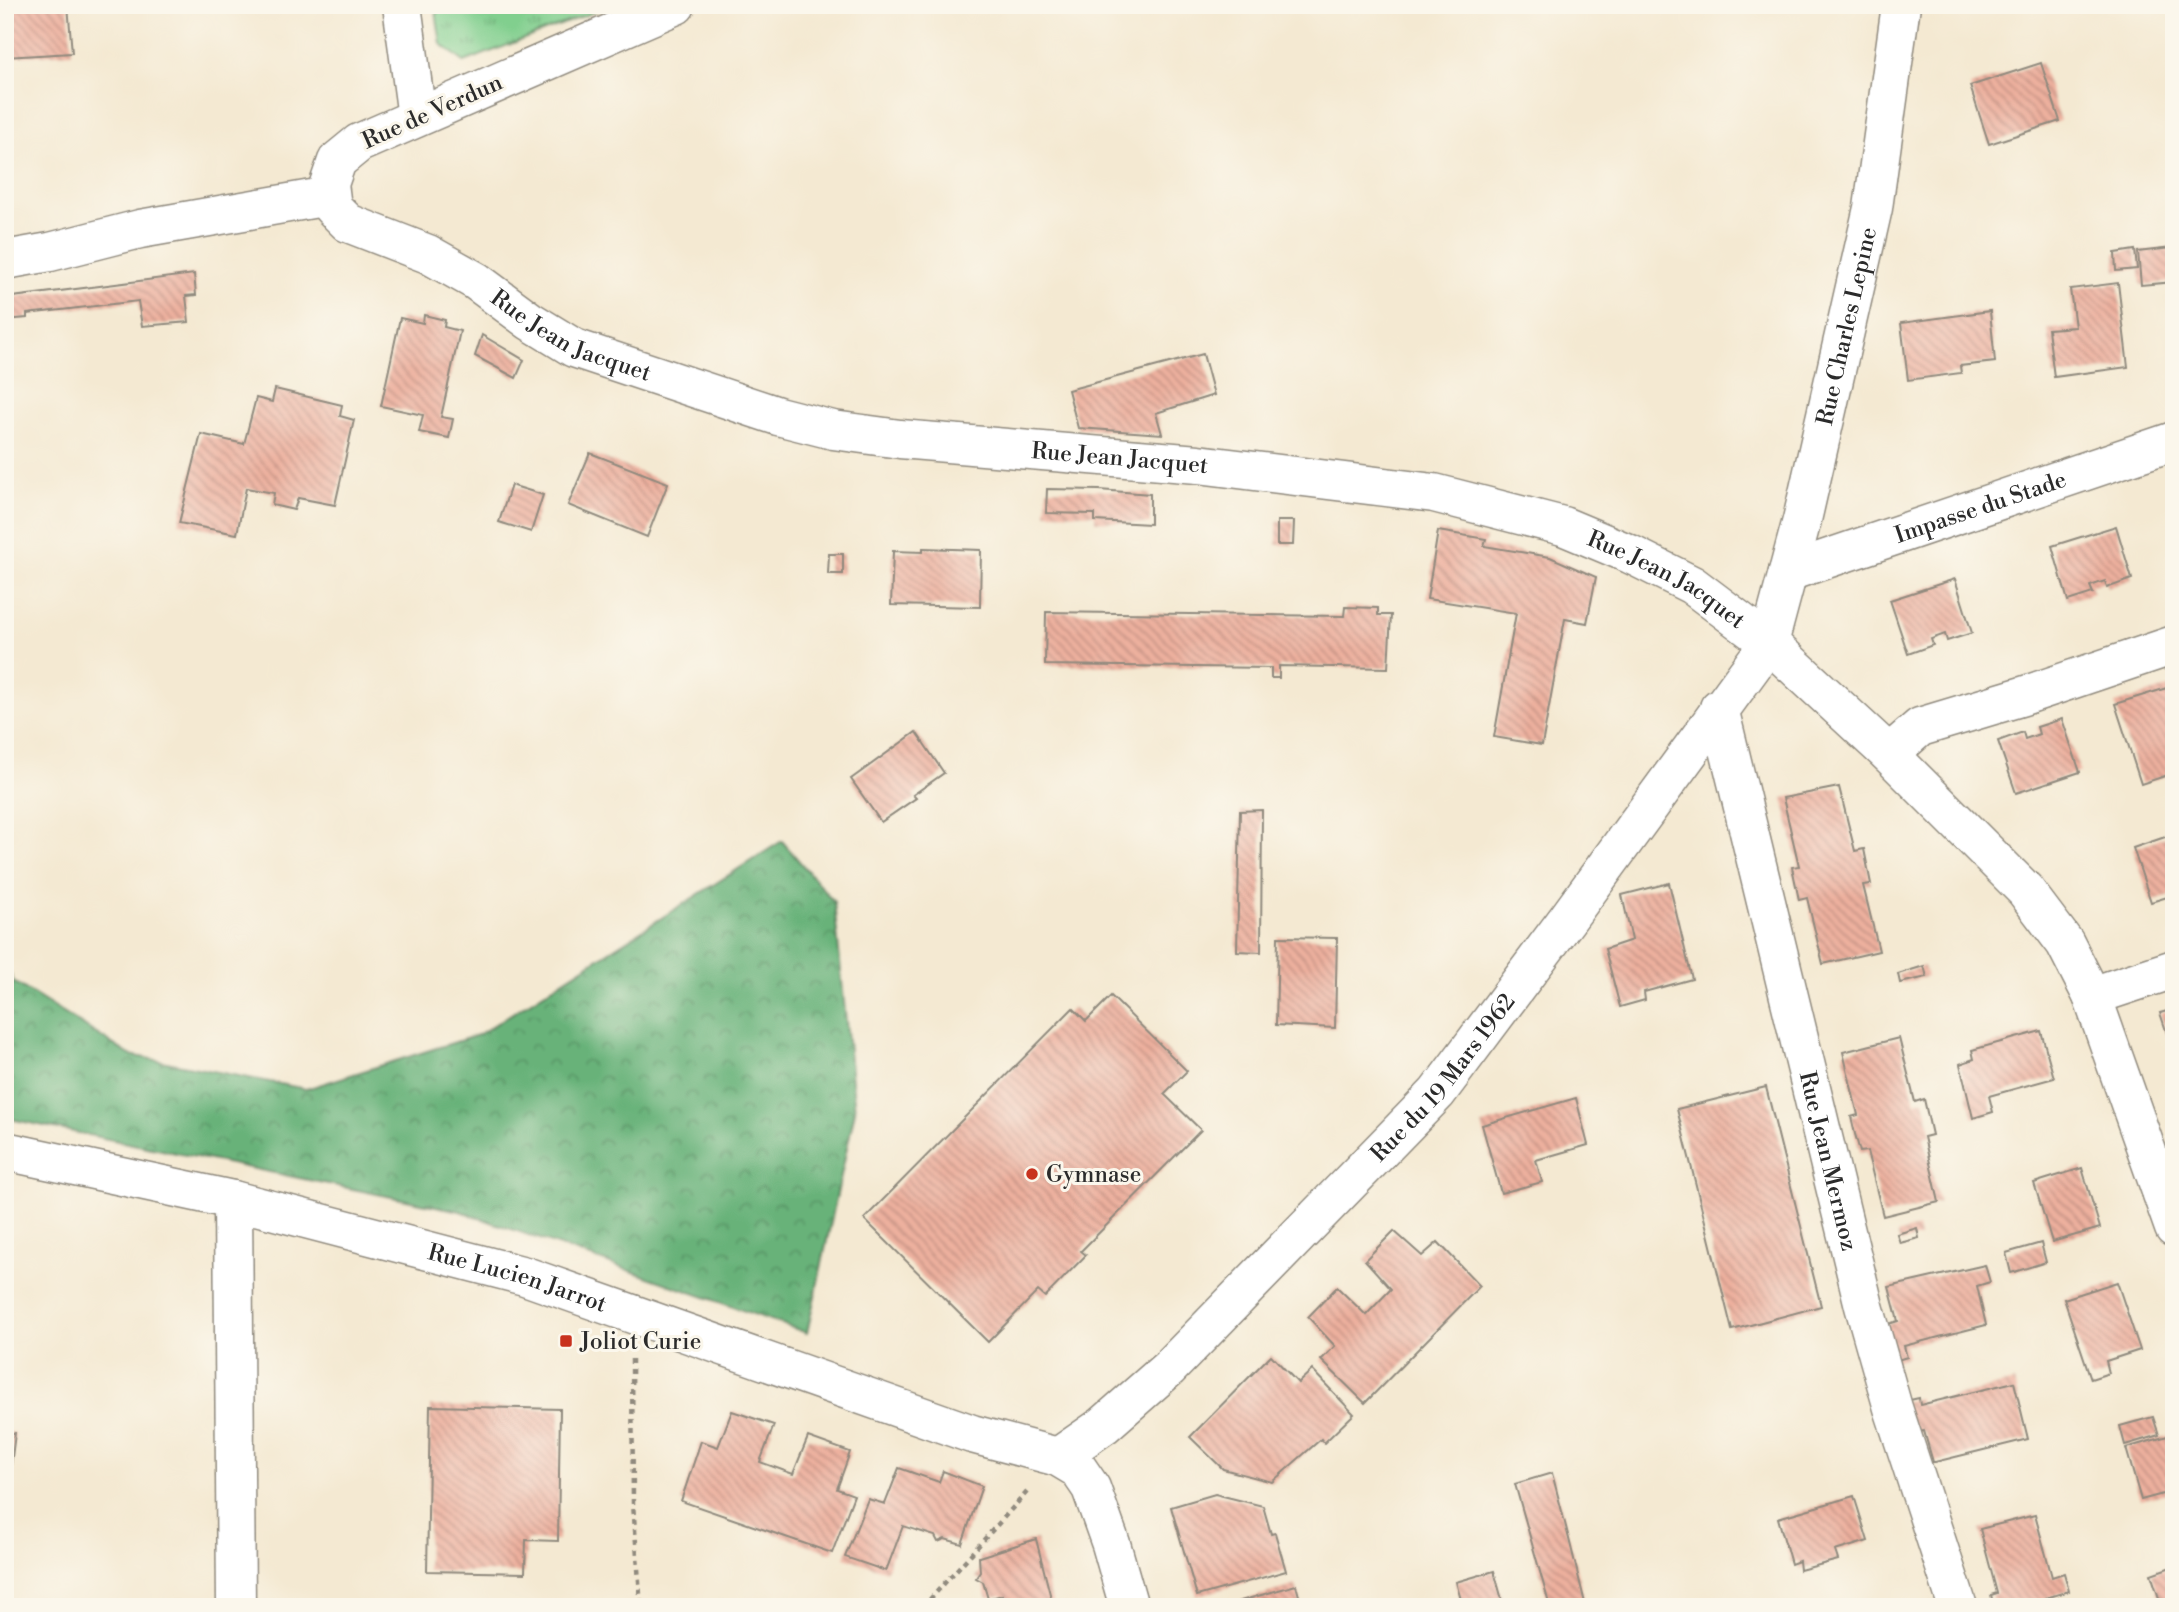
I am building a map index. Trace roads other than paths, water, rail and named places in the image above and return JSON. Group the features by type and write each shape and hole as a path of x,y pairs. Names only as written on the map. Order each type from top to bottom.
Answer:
{"street":[{"path":"402,5 417,117"},
{"name":"Rue de Verdun","path":"330,196 329,184 337,161 359,143 676,5"},
{"name":"Rue Charles Lepine","path":"1769,643 1802,520 1874,208 1901,5"},
{"path":"5,260 50,252 141,229 330,196"},
{"name":"Rue Jean Jacquet","path":"330,196 332,207 348,223 428,254 476,281 530,321 574,348 778,416 833,430 900,439 1198,464 1434,493 1563,526 1630,554 1692,585 1769,643 1889,754 2025,890 2064,943 2092,996 2174,1228"},
{"name":"Impasse du Stade","path":"1788,572 2174,441"},
{"name":"Rue du 19 Mars 1962","path":"1058,1457 1104,1425 1169,1368 1437,1093 1769,643"},
{"path":"1889,754 1920,727 2023,696 2174,645"},
{"name":"Rue Jean Mermoz","path":"1719,708 1864,1306 1893,1408 1958,1607"},
{"path":"2092,996 2174,970"},
{"name":"Rue Lucien Jarrot","path":"5,1151 233,1200 515,1274 632,1312 972,1434 1058,1457"},
{"path":"233,1200 236,1607"},
{"path":"1058,1457 1078,1469 1091,1488 1129,1607"}],"place":[{"name":"Gymnase","path":"1032,1174"},
{"name":"Joliot Curie","path":"566,1341"}]}
